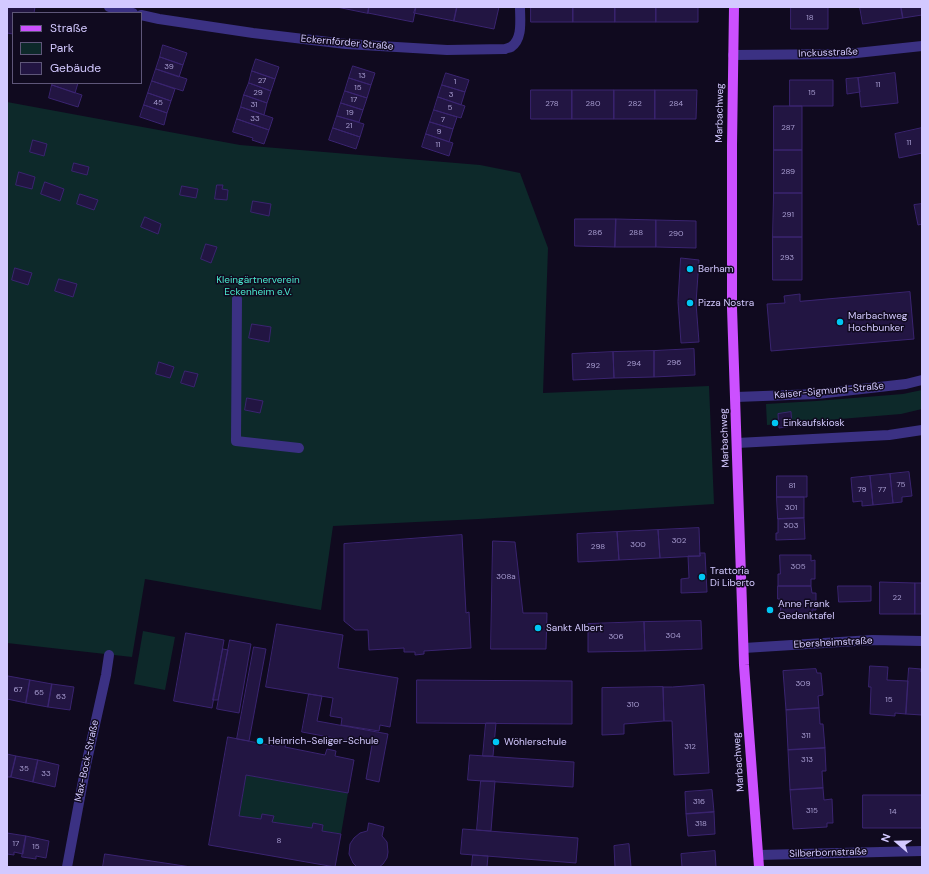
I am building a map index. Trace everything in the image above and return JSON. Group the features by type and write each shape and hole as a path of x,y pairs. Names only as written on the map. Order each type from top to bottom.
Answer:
{"main road":[{"name":"Marbachweg","path":"734,7 732,308 745,673 758,867"}],"street":[{"path":"108,7 129,12"},
{"name":"Eckernförder Straße","path":"142,15 252,33 346,44 447,50 505,49 511,47 519,35 521,29 520,7"},
{"name":"Inckusstraße","path":"733,55 848,54 922,46"},
{"path":"237,298 236,441 299,448"},
{"name":"Kaiser-Sigmund-Straße","path":"736,398 817,394 906,384 922,380"},
{"path":"737,443 889,435 922,430"},
{"name":"Ebersheimstraße","path":"744,648 872,640 922,641"},
{"name":"Max-Bock-Straße","path":"67,867 86,764 109,655"},
{"name":"Silberbornstraße","path":"758,855 922,851"}],"green space":[{"name":"Kleingärtnerverein Eckenheim e.V.","path":"7,102 240,145 480,165 520,173 548,248 543,393 709,386 714,504 479,519 333,526 321,610 145,579 132,657 7,643"},
{"path":"922,390 922,409 901,414 767,425 766,404 903,394"},
{"path":"143,631 175,637 165,690 134,684"},
{"path":"246,775 348,793 341,834 322,831 323,825 313,823 312,828 272,822 273,816 262,814 261,819 239,816"}],"building":[{"path":"7,7 35,7 34,12 12,12 12,34 7,33"},
{"path":"337,7 369,7 368,13"},
{"path":"369,7 416,7 413,22 368,13"},
{"path":"416,7 457,7 454,21 414,13"},
{"path":"457,7 499,7 494,29 454,21"},
{"path":"531,7 573,7 573,22 531,22"},
{"path":"573,7 615,7 615,22 573,22"},
{"path":"615,7 656,7 656,22 615,22"},
{"path":"656,7 698,7 698,22 656,22"},
{"path":"791,7 828,7 828,29 791,29"},
{"path":"860,7 901,7 903,18 863,24"},
{"path":"901,7 922,7 922,15 903,18"},
{"path":"163,45 187,53 183,65 160,57"},
{"path":"160,57 183,65 179,77 156,69"},
{"path":"256,59 279,67 275,79 252,71"},
{"path":"353,66 375,73 371,85 349,78"},
{"path":"156,69 187,79 183,91 152,81"},
{"path":"252,71 275,79 271,91 249,83"},
{"path":"446,73 469,80 465,92 442,85"},
{"path":"895,73 898,103 861,107 858,78"},
{"path":"349,78 371,85 367,98 345,91"},
{"path":"858,78 860,92 847,94 846,79"},
{"path":"790,80 833,80 833,106 790,106"},
{"path":"152,81 175,89 171,101 148,93"},
{"path":"249,83 271,91 267,103 244,95"},
{"path":"52,84 78,84 75,93"},
{"path":"52,85 82,95 78,107 49,98"},
{"path":"442,85 465,92 461,105 438,97"},
{"path":"531,90 572,90 572,119 531,119"},
{"path":"572,90 614,90 614,119 572,119"},
{"path":"614,90 655,90 655,119 614,119"},
{"path":"655,90 697,90 696,119 655,119"},
{"path":"345,91 367,98 363,110 341,103"},
{"path":"148,93 171,101 167,113 144,105"},
{"path":"244,95 267,103 264,115 241,107"},
{"path":"438,97 465,106 461,118 434,110"},
{"path":"341,103 363,110 359,122 337,116"},
{"path":"144,105 167,113 164,125 140,117"},
{"path":"774,106 802,106 802,150 774,150"},
{"path":"241,107 273,118 269,130 237,119"},
{"path":"434,110 457,117 453,129 430,122"},
{"path":"337,116 364,124 360,137 333,128"},
{"path":"237,119 269,130 264,144 252,140 253,138 233,132"},
{"path":"430,122 453,129 449,142 426,134"},
{"path":"333,128 360,137 356,149 329,140"},
{"path":"922,128 922,153 899,158 895,134"},
{"path":"426,134 453,143 449,156 422,147"},
{"path":"33,140 47,144 44,156 30,152"},
{"path":"774,150 802,150 802,193 774,193"},
{"path":"74,163 89,167 87,175 72,171"},
{"path":"19,172 35,177 32,189 16,185"},
{"path":"45,182 64,189 60,201 41,194"},
{"path":"217,185 223,185 222,189 228,190 227,200 215,199"},
{"path":"182,186 198,189 196,198 180,195"},
{"path":"774,193 802,193 802,237 773,237"},
{"path":"80,194 98,200 94,210 77,204"},
{"path":"253,201 271,204 269,216 251,212"},
{"path":"922,204 922,224 918,225 914,205"},
{"path":"145,217 161,224 158,234 141,227"},
{"path":"575,219 616,219 615,247 575,246"},
{"path":"616,219 656,220 656,247 615,247"},
{"path":"656,220 696,221 696,248 656,247"},
{"path":"773,237 802,237 802,280 773,280"},
{"path":"206,244 217,247 211,263 201,259"},
{"path":"681,258 699,260 696,303 699,342 681,343 678,302"},
{"path":"15,268 32,273 28,285 12,280"},
{"path":"59,279 77,284 73,297 55,291"},
{"name":"Marbachweg Hochbunker","path":"910,292 914,339 771,351 767,304 785,303 784,296 800,294 800,301"},
{"path":"252,324 271,327 269,342 249,338"},
{"path":"694,349 695,375 654,377 654,351"},
{"path":"654,351 654,377 614,378 613,352"},
{"path":"613,352 614,378 573,380 572,354"},
{"path":"159,362 174,367 170,378 156,374"},
{"path":"185,371 198,374 194,387 181,383"},
{"path":"247,398 263,401 260,413 245,410"},
{"path":"791,412 792,426 779,428 778,414"},
{"path":"909,472 912,496 902,497 902,502 893,503 890,474"},
{"path":"890,474 893,503 873,505 870,476"},
{"path":"777,476 807,476 807,497 777,497"},
{"path":"870,476 873,505 862,506 862,501 853,502 851,478"},
{"path":"777,497 804,497 804,518 778,519"},
{"path":"804,518 805,539 776,540 776,533 778,533 778,519"},
{"path":"699,528 700,556 660,558 658,530"},
{"path":"658,530 660,558 619,560 617,532"},
{"path":"617,532 619,560 578,562 577,534"},
{"path":"462,535 466,613 469,612 471,648 424,651 424,654 415,655 415,652 404,652 404,648 369,650 368,630 355,630 344,621 344,544"},
{"path":"493,541 515,542 523,613 547,613 546,649 491,649"},
{"path":"700,553 705,553 707,592 681,593 681,579 689,578 688,556 700,556"},
{"path":"780,555 811,555 811,561 815,560 815,579 811,579 811,586 778,586 778,574 780,574"},
{"path":"880,582 915,583 915,614 880,614"},
{"path":"915,583 922,583 922,614 915,614"},
{"path":"778,586 811,586 812,593 816,593 816,610 812,610 812,616 781,617 780,599 778,599"},
{"path":"838,586 871,586 871,601 839,602"},
{"path":"701,621 702,649 645,651 644,622"},
{"path":"644,622 645,651 588,652 588,624"},
{"path":"277,624 343,635 338,668 398,678 390,727 380,725 379,731 341,725 342,718 330,716 333,698 266,687"},
{"path":"186,633 224,640 212,708 174,701"},
{"path":"230,640 251,644 239,713 217,709"},
{"path":"254,647 266,649 249,741 237,739"},
{"path":"223,649 228,650 218,700 213,700"},
{"path":"870,666 888,667 887,680 908,681 906,714 895,713 895,716 870,714"},
{"path":"909,668 921,669 922,672 922,715 906,714"},
{"path":"816,669 817,673 821,673 823,695 818,696 819,708 786,710 783,671"},
{"path":"8,676 30,680 26,703 7,699"},
{"path":"30,680 52,684 48,707 26,703"},
{"path":"417,680 572,681 572,724 417,723"},
{"path":"52,684 74,687 70,710 48,707"},
{"path":"704,685 709,773 674,775 672,721 664,721 663,687"},
{"path":"663,687 664,721 624,724 624,734 602,735 602,688"},
{"path":"309,694 322,696 317,721 388,734 379,782 366,779 372,745 302,732"},
{"path":"819,708 820,724 823,724 825,748 788,750 786,710"},
{"path":"486,723 496,723 493,756 483,756"},
{"path":"228,737 274,746 275,740 286,742 285,747 325,755 327,749 336,751 335,756 354,760 348,793 246,775 239,816 261,819 262,814 274,816 272,822 312,828 313,823 323,825 322,831 341,834 335,867 209,845"},
{"path":"825,748 826,771 822,771 823,788 790,790 788,750"},
{"path":"7,754 16,756 11,777 7,777"},
{"path":"470,755 574,762 573,787 468,780"},
{"path":"16,756 38,760 33,782 11,777"},
{"path":"38,760 59,765 55,787 33,782"},
{"path":"481,781 495,781 491,831 477,830"},
{"path":"823,788 824,800 832,799 833,823 827,823 827,827 793,829 790,790"},
{"path":"712,790 714,812 686,814 685,792"},
{"path":"863,795 922,795 922,828 863,828"},
{"path":"714,812 715,834 688,836 686,814"},
{"path":"369,823 384,827 382,836 387,842 387,858 379,867 357,867 353,863 349,854 350,844 360,833 367,831"},
{"path":"463,829 578,838 576,863 461,854"},
{"path":"7,833 26,836 23,854 14,852 14,855 7,854"},
{"path":"26,836 49,841 46,858 36,856 36,859 22,857"},
{"path":"629,844 631,867 615,867 614,846"},
{"path":"715,851 716,867 682,867 681,854"},
{"path":"105,854 191,867 103,867"},
{"path":"473,855 488,856 487,867 472,867"}],"place":[{"name":"Berham","path":"690,269"},
{"name":"Pizza Nostra","path":"690,303"},
{"name":"Marbachweg Hochbunker","path":"840,322"},
{"name":"Einkaufskiosk","path":"775,423"},
{"name":"Trattoria Di Liberto","path":"702,577"},
{"name":"Anne Frank Gedenktafel","path":"770,610"},
{"name":"Sankt Albert","path":"538,628"},
{"name":"Heinrich-Seliger-Schule","path":"260,741"},
{"name":"Wöhlerschule","path":"496,742"}]}
